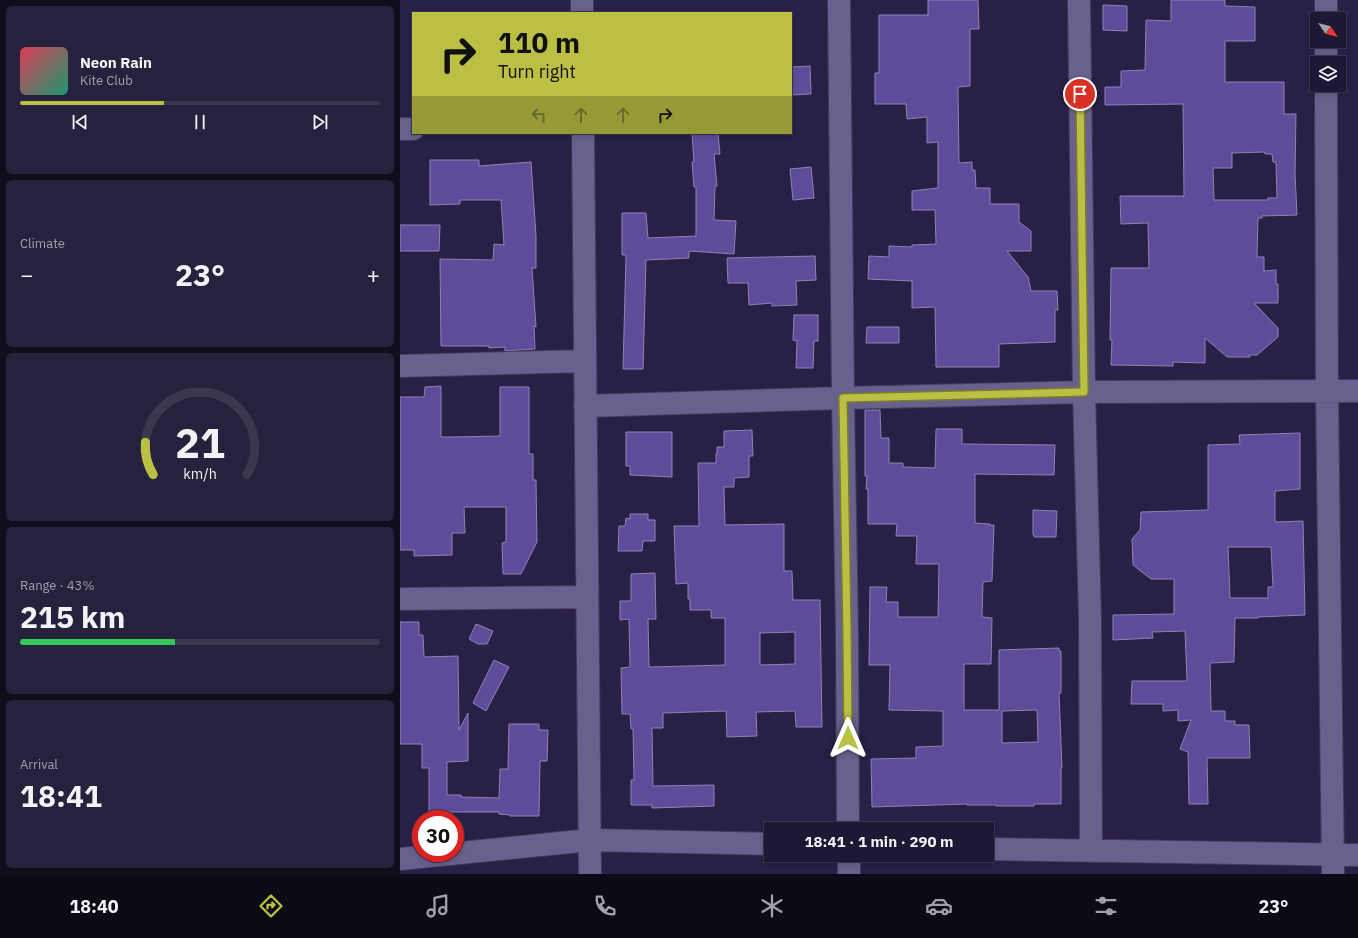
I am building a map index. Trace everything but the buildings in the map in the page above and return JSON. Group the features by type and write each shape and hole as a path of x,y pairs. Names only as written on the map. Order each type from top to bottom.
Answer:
{"street":[{"path":"582,0 582,12"},
{"path":"839,0 848,822"},
{"path":"1079,0 1084,392 1090,619 1092,851"},
{"path":"1326,0 1326,12"},
{"path":"1326,92 1327,391 1333,864"},
{"path":"400,129 412,129"},
{"path":"583,134 590,874"},
{"path":"400,366 585,361"},
{"path":"585,406 1084,392 1358,391"},
{"path":"400,599 587,597"},
{"path":"400,858 590,840 764,844"},
{"path":"994,849 1092,851 1333,864 1358,855"},
{"path":"849,862 849,874"}],"route":[{"path":"848,738 843,398 1084,392 1080,94"}]}
